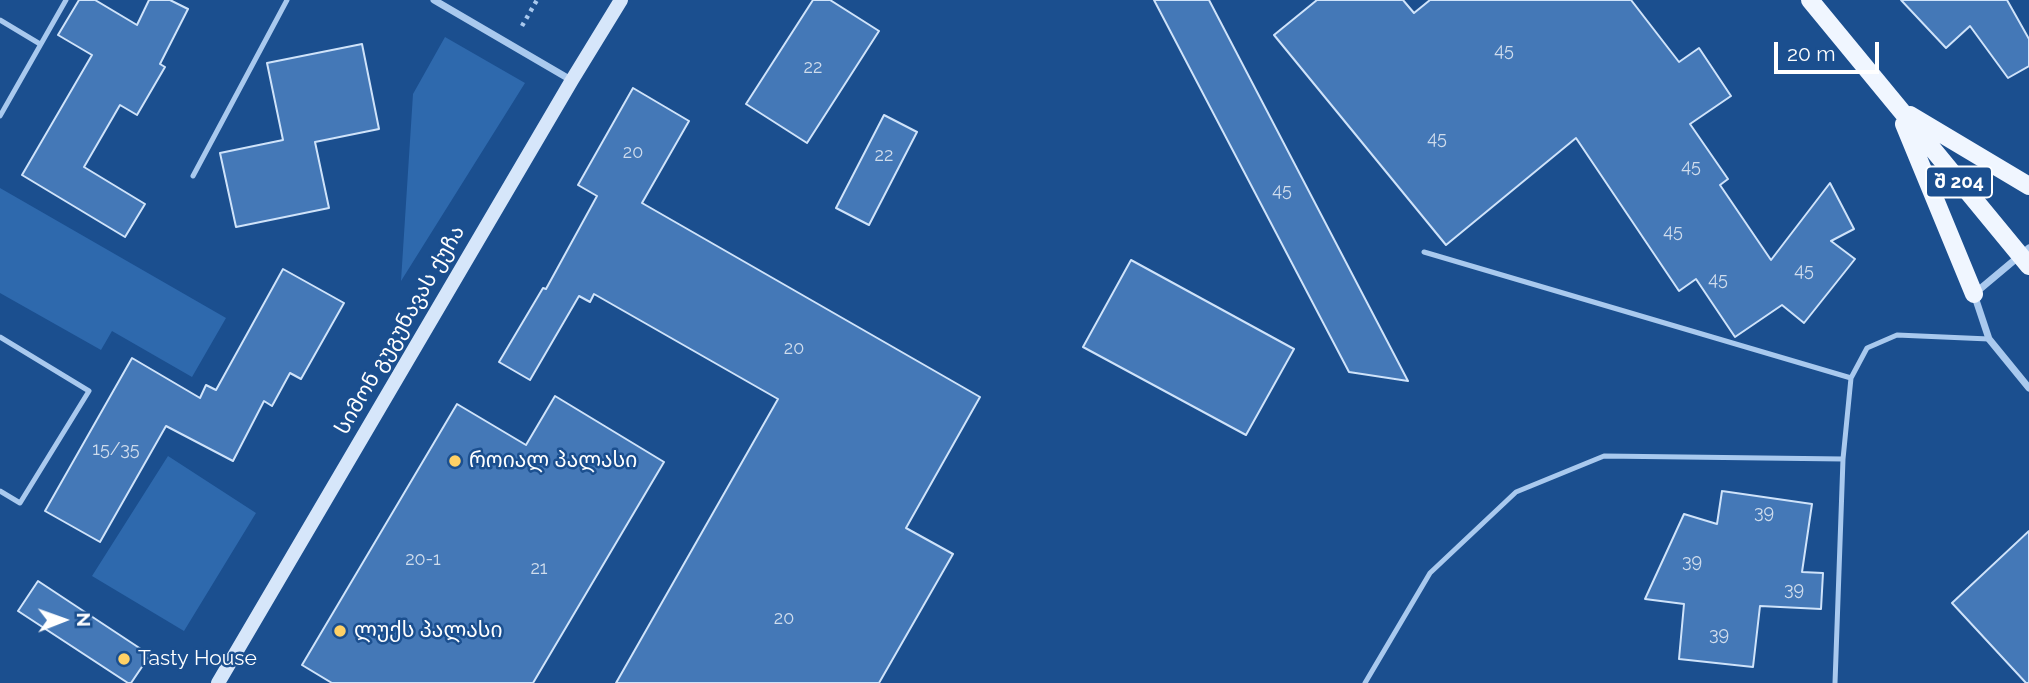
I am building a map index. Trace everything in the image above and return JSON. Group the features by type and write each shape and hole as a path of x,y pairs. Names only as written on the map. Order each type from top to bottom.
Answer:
{"main road":[{"name":"სიმონ გუგუნავას ქუჩა","path":"218,683 621,0"},
{"name":"შ 204","path":"1810,0 1898,108 2026,257"},
{"path":"1898,108 2029,186"},
{"path":"1898,108 1974,294"}],"street":[{"path":"434,0 572,80"},
{"path":"2026,257 1974,294 1989,339 2029,388"}],"lane":[{"path":"0,116 66,0"},
{"path":"193,176 287,0"},
{"path":"0,20 40,44"},
{"path":"1424,252 1851,378"},
{"path":"1835,683 1843,459 1851,378 1867,348 1897,335 1989,339"},
{"path":"0,337 89,391 20,503 0,491"},
{"path":"1365,683 1430,573 1516,492 1604,456 1843,459"}],"path":[{"path":"511,45 537,0"}],"shaded area":[{"path":"445,37 525,83 401,281 413,94"},
{"path":"0,188 226,318 192,377 112,331 101,350 0,293"},
{"path":"168,456 256,513 184,631 92,576"}],"building":[{"path":"79,0 95,0 137,25 149,0 170,0 188,9 160,64 165,67 137,115 120,105 84,167 145,204 125,237 22,175 92,55 58,35"},
{"path":"813,0 830,0 879,31 807,143 746,104"},
{"path":"1154,0 1209,0 1408,381 1349,372"},
{"path":"1317,0 1403,0 1414,13 1430,0 1631,0 1679,62 1699,48 1731,96 1690,124 1728,179 1720,185 1771,260 1830,183 1854,229 1831,241 1855,259 1804,323 1782,305 1735,337 1696,279 1679,291 1576,138 1446,245 1274,35"},
{"path":"1901,0 2007,0 2029,39 2029,66 2008,78 1970,26 1946,48"},
{"path":"362,44 379,129 315,142 329,208 236,227 220,153 283,140 267,63"},
{"path":"633,88 689,121 642,203 980,397 906,528 953,554 879,683 616,683 778,399 594,294 590,302 579,296 530,380 499,362 543,288 546,289 597,196 578,185"},
{"path":"884,115 917,132 869,225 836,208"},
{"path":"1131,260 1294,349 1246,435 1083,347"},
{"path":"283,269 344,303 301,379 290,373 272,406 264,401 233,461 166,426 100,542 45,511 132,358 200,398 206,385 216,390"},
{"path":"555,396 664,462 533,683 332,683 302,665 457,404 526,445"},
{"path":"1722,491 1812,504 1802,572 1823,573 1821,609 1760,606 1753,667 1679,659 1684,604 1645,599 1684,514 1717,524"},
{"path":"2029,531 2029,683 2026,683 1952,603"},
{"path":"38,581 150,655 131,683 18,611"}],"place":[{"name":"როიალ პალასი","path":"455,461"},
{"name":"ლუქს პალასი","path":"340,631"},
{"name":"Tasty House","path":"124,659"}]}
